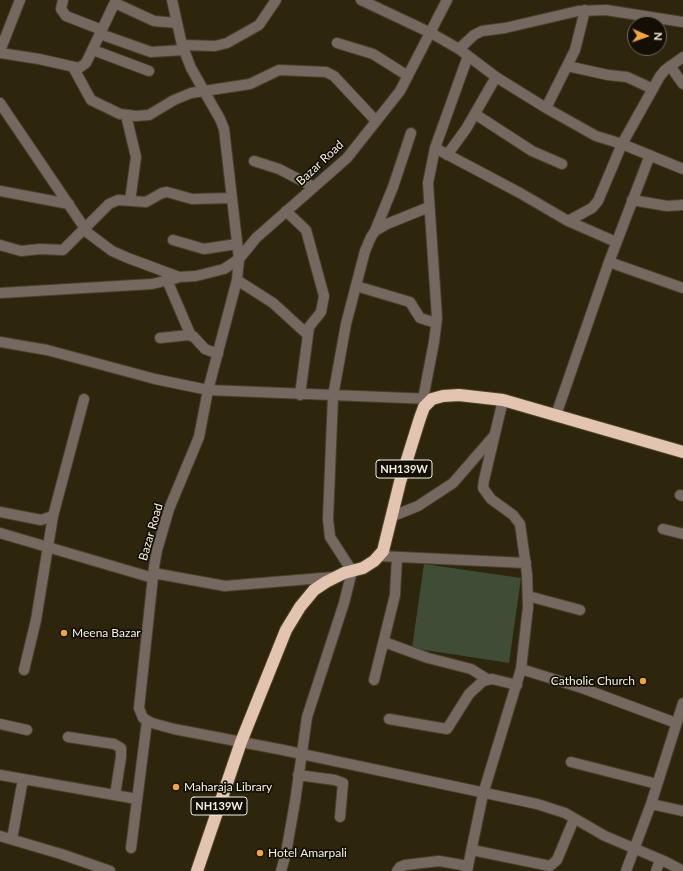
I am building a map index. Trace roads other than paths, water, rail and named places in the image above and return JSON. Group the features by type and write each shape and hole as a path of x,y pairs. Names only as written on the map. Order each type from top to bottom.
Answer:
{"highway":[{"path":"428,399 459,395 503,400 683,452"},
{"name":"NH139W","path":"197,871 241,742 286,630 300,607 314,590 335,577 374,562 383,551 394,516 400,482 420,418 428,399"}],"street":[{"path":"20,0 0,52 79,68 83,66 92,50 115,2 154,21 177,23"},
{"path":"63,0 61,9 66,16 151,52 215,46 227,43 259,25 276,0"},
{"name":"Bazar Road","path":"148,720 143,718 139,708 157,550 169,509 199,437 208,390 237,280 239,259 224,129 220,119 191,68 183,48 172,0"},
{"path":"360,0 431,33 459,49 496,77 546,108 596,136 622,144 683,169"},
{"name":"Bazar Road","path":"239,259 256,238 347,158 400,90 447,0"},
{"path":"459,49 474,35 482,31 607,5 683,22"},
{"path":"546,108 578,42 585,10"},
{"path":"337,43 373,54 408,76"},
{"path":"92,50 149,72"},
{"path":"0,342 47,350 155,379 208,390 300,395 428,399 437,300 428,183 435,148 468,56"},
{"path":"568,221 592,208 598,201 622,144 660,76 670,66 683,57"},
{"path":"567,66 608,75 627,77 653,89"},
{"path":"670,66 683,84"},
{"path":"73,67 91,100 108,109 126,115 149,115 185,95 256,82 279,70 326,72 334,76 376,121"},
{"path":"447,155 475,114 496,77"},
{"path":"0,103 85,229 112,251 163,273 179,277"},
{"path":"475,114 532,151 562,164"},
{"path":"126,115 136,158 130,201"},
{"path":"281,871 286,853 307,717 344,603 352,571 330,537 328,529 333,396 346,324 365,251 393,187 411,133"},
{"path":"435,148 520,193 568,221 616,242"},
{"path":"556,415 616,242 650,155"},
{"path":"254,162 284,171 314,187"},
{"path":"0,191 69,204"},
{"path":"0,245 21,251 40,249 63,250 113,201 146,202 162,193 167,192 192,199 232,198"},
{"path":"632,200 667,206 683,205"},
{"path":"375,231 387,224 429,207"},
{"path":"286,211 306,230 322,284 323,305 321,312 309,327 307,334 300,395"},
{"path":"173,240 204,249 237,244"},
{"path":"0,293 152,284 179,277 224,269 239,259"},
{"path":"609,262 683,288"},
{"path":"167,280 191,336 205,349 218,354"},
{"path":"237,280 273,303 307,334"},
{"path":"356,286 410,302 420,318 436,323"},
{"path":"160,338 183,335 191,336"},
{"path":"24,670 36,620 53,516 84,399"},
{"path":"397,871 400,867 405,865 439,861 467,868 483,794 521,669 528,596 526,563 520,524 513,514 491,499 483,488 503,400"},
{"path":"394,516 418,506 453,483 494,436"},
{"path":"0,512 41,520 53,516"},
{"path":"663,529 683,534"},
{"path":"0,533 153,576 224,586 335,577"},
{"path":"379,556 526,563"},
{"path":"374,680 395,595 397,557"},
{"path":"528,596 580,610"},
{"path":"384,642 428,658 472,669 488,679 517,684"},
{"path":"521,669 582,688 676,723"},
{"path":"389,719 447,729 469,694 488,679"},
{"path":"626,871 651,804 683,703"},
{"path":"131,848 148,720 174,729 301,754 483,794 537,804 565,813 606,836 664,861 683,871"},
{"path":"0,724 27,730"},
{"path":"68,736 114,744 121,748 115,795"},
{"path":"571,762 657,784"},
{"path":"0,775 138,799"},
{"path":"298,775 343,783 340,817"},
{"path":"12,839 23,779"},
{"path":"651,804 683,811"},
{"path":"472,850 550,866 557,860 574,819"},
{"path":"0,836 110,871"},
{"path":"656,871 659,863 664,861"}],"place":[{"name":"Meena Bazar","path":"64,633"},
{"name":"Catholic Church","path":"643,681"},
{"name":"Maharaja Library","path":"176,787"},
{"name":"Hotel Amarpali","path":"260,853"}]}
